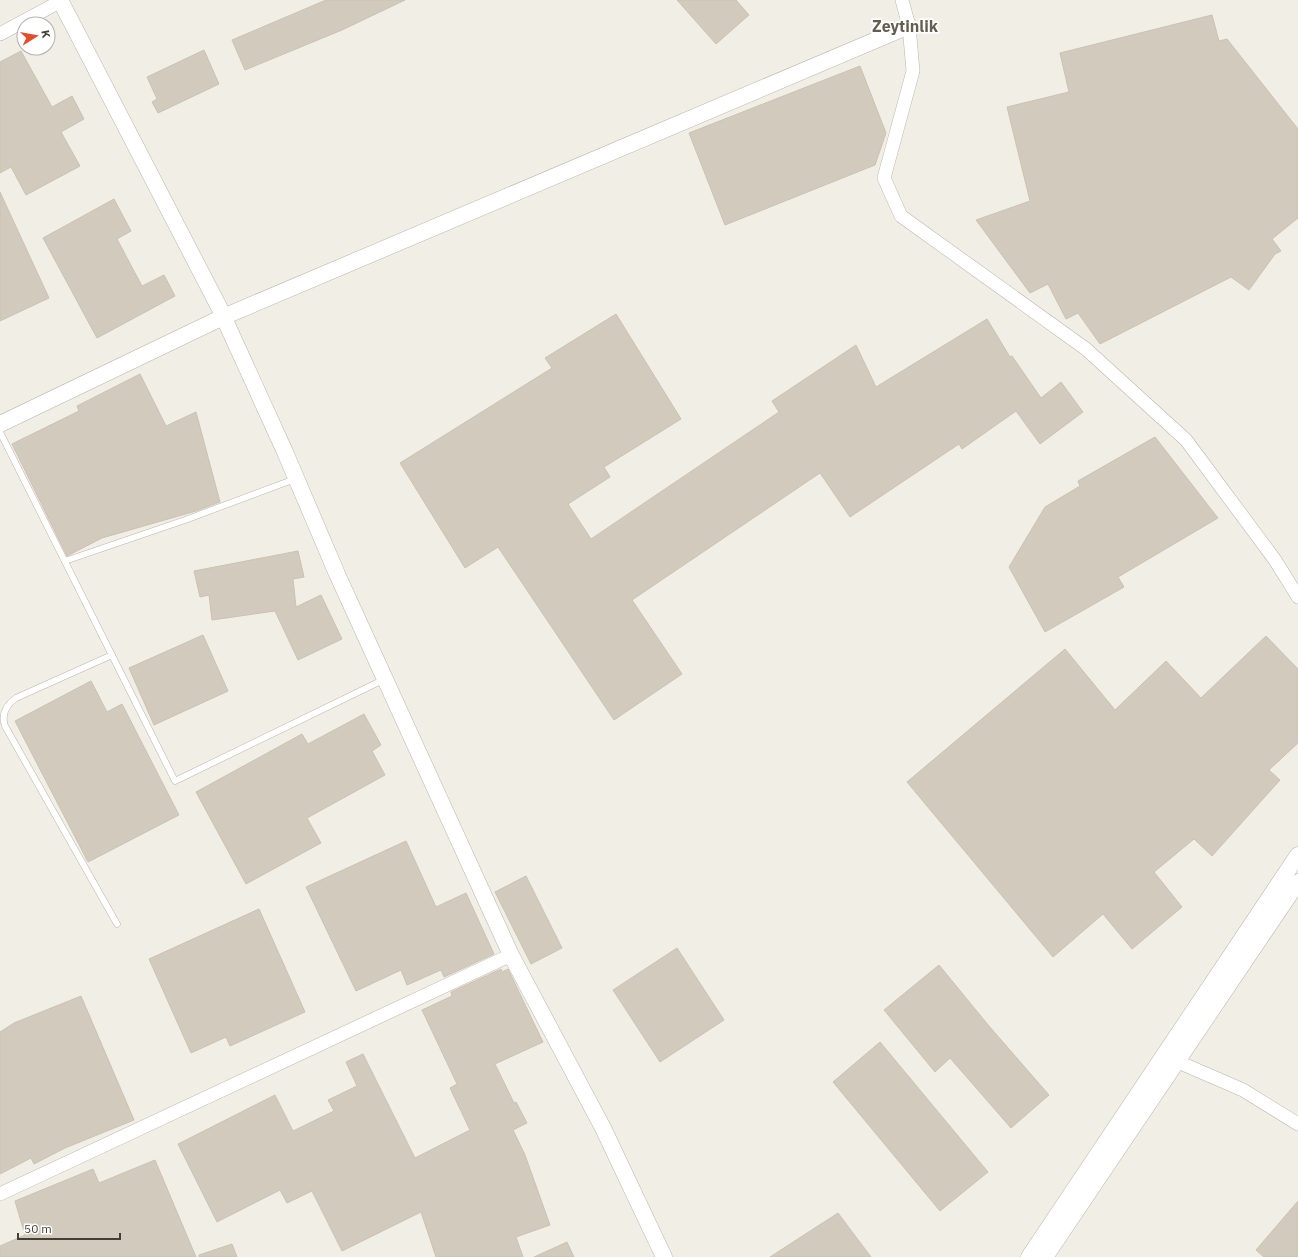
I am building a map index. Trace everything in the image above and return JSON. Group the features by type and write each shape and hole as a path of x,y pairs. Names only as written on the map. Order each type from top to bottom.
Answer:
{"street":[{"path":"0,34 60,0 223,317 385,679 511,955 603,1128 664,1257"},
{"path":"902,0 909,26 914,71 884,178 901,216 1086,349 1186,440 1275,560 1298,597"},
{"path":"0,424 223,317 909,26"},
{"path":"1029,1257 1298,855"},
{"path":"1045,1257 1298,882"},
{"path":"0,1194 511,955"},
{"path":"1176,1062 1243,1090 1298,1124"}],"lane":[{"path":"0,432 175,781 385,679"},
{"path":"65,561 185,520 296,478"},
{"path":"112,655 16,698 6,706 3,717 5,726 117,924"}],"building":[{"path":"326,0 405,0 342,30 245,70 232,40"},
{"path":"677,0 736,0 749,15 716,44"},
{"path":"1212,15 1219,41 1227,39 1298,129 1298,218 1272,239 1281,251 1275,254 1249,290 1231,277 1100,344 1078,313 1066,319 1048,284 1030,293 976,220 1030,201 1007,107 1069,92 1060,53"},
{"path":"204,50 219,84 158,113 152,102 157,99 147,77"},
{"path":"16,54 16,56 24,56 52,107 72,96 84,119 61,132 80,166 26,195 11,167 0,173 0,62"},
{"path":"860,66 886,133 875,165 725,225 689,133"},
{"path":"0,192 49,298 0,321"},
{"path":"114,199 131,231 117,239 142,286 164,275 175,296 97,338 43,238"},
{"path":"616,314 681,419 604,467 610,477 568,504 591,539 779,412 772,401 856,345 876,387 987,319 1010,357 1012,356 1041,398 1061,382 1083,412 1040,444 1016,411 962,449 959,444 850,517 820,473 632,600 682,674 614,720 498,547 465,568 400,463 552,368 545,358"},
{"path":"140,374 166,426 196,412 220,502 196,511 102,538 67,556 12,444 79,411 77,406"},
{"path":"1155,437 1218,518 1118,577 1124,587 1045,632 1009,567 1045,507 1080,486 1078,481"},
{"path":"298,551 304,577 293,579 296,607 321,595 342,639 298,660 275,611 212,620 209,595 200,597 194,571"},
{"path":"203,635 228,691 154,725 129,668"},
{"path":"1266,636 1298,669 1298,743 1269,770 1280,780 1212,856 1194,839 1154,872 1182,907 1132,949 1103,914 1053,957 907,782 1065,649 1115,710 1166,661 1201,698"},
{"path":"91,681 107,712 122,704 179,815 88,862 15,721"},
{"path":"364,714 381,745 372,751 385,775 307,818 321,843 246,884 196,792 302,734 308,744"},
{"path":"406,841 436,907 466,893 494,954 444,977 441,970 407,985 401,970 356,991 306,887"},
{"path":"526,876 562,948 531,964 495,892"},
{"path":"259,909 305,1012 230,1046 226,1037 191,1053 149,959"},
{"path":"677,948 724,1020 660,1062 613,990"},
{"path":"939,965 989,1026 1049,1095 1011,1128 950,1058 935,1072 884,1010"},
{"path":"501,969 502,972 508,969 543,1042 495,1064 514,1103 516,1102 527,1123 513,1130 525,1155 550,1225 516,1237 523,1257 436,1257 421,1212 342,1251 312,1191 287,1203 280,1190 217,1222 178,1144 275,1095 293,1131 334,1111 328,1100 357,1086 346,1062 363,1054 415,1158 470,1130 450,1088 457,1084 422,1010 452,996 451,992"},
{"path":"81,996 134,1120 65,1148 34,1164 31,1158 0,1174 0,1032 14,1023"},
{"path":"880,1042 988,1172 940,1211 833,1082"},
{"path":"155,1160 196,1257 0,1257 0,1246 25,1235 15,1201 93,1169 99,1183"},
{"path":"1298,1201 1298,1257 1264,1257 1256,1250"},
{"path":"838,1213 871,1257 770,1257"},
{"path":"567,1242 574,1257 534,1257"},
{"path":"232,1244 237,1257 199,1257 199,1255"}],"district":[{"name":"Zeytinlik","path":"905,26"}]}
